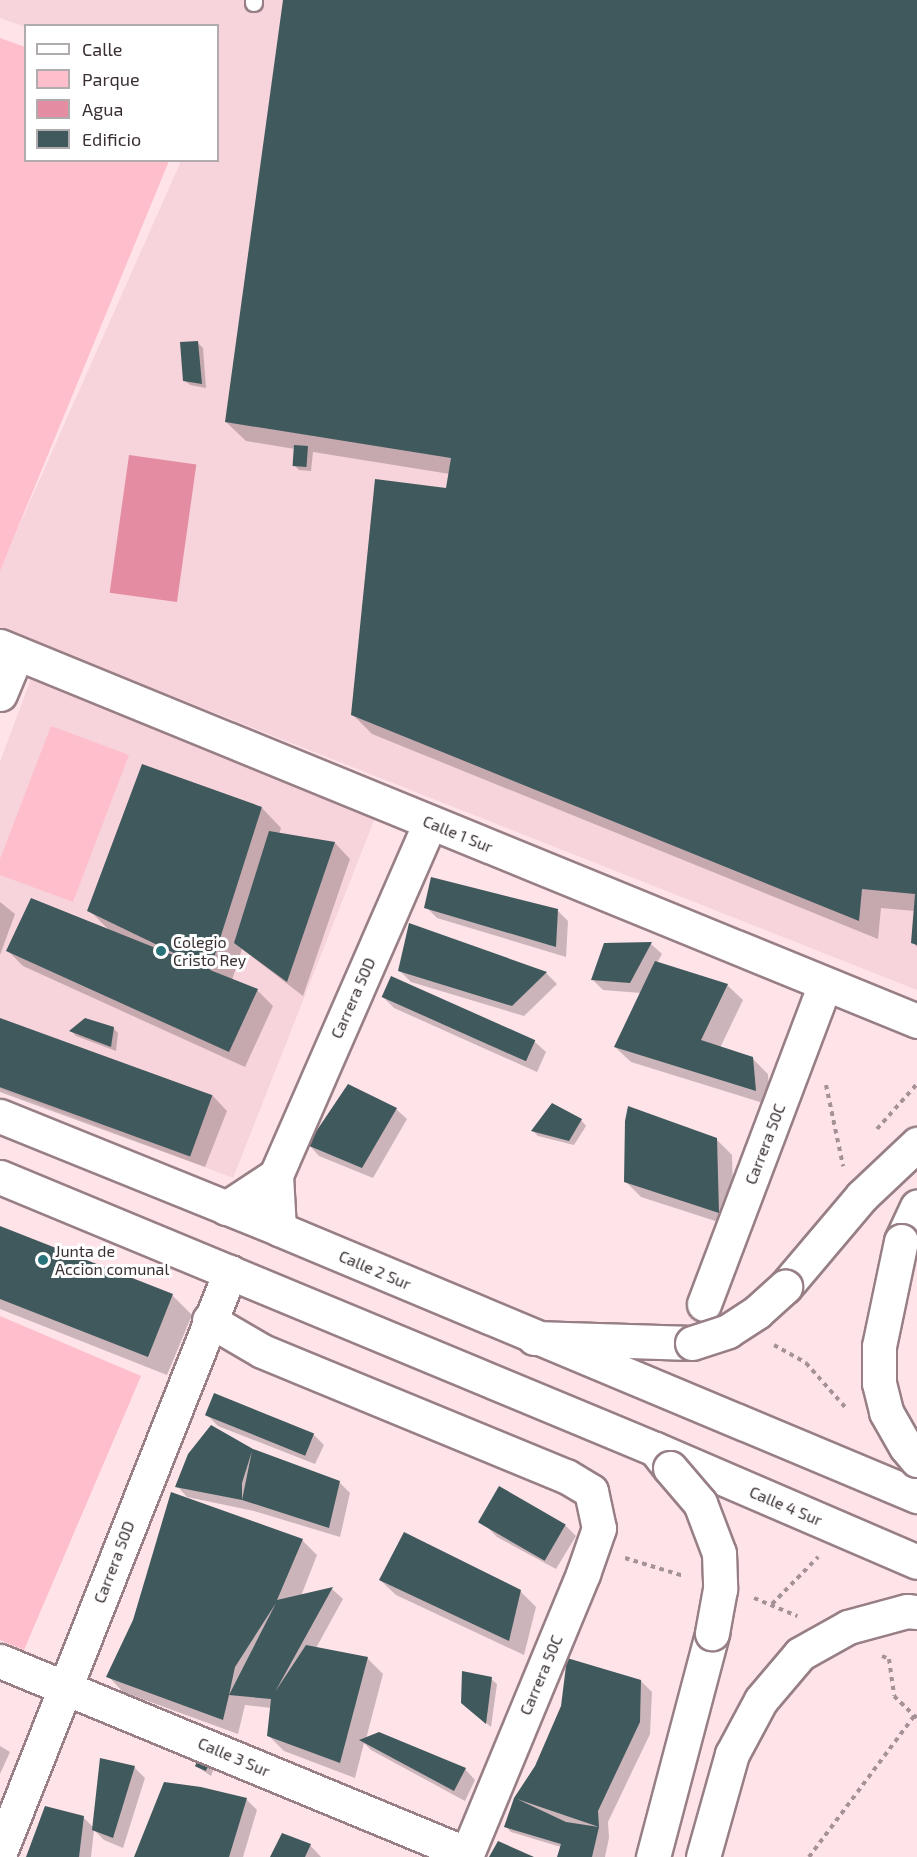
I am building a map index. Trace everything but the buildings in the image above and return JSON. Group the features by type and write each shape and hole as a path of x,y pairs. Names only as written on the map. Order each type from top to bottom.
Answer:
{"main road":[{"path":"0,694 8,650"},
{"name":"Calle 1 Sur","path":"8,650 917,1021"},
{"name":"Carrera 50D","path":"279,1229 276,1175 430,823"},
{"name":"Carrera 50C","path":"704,1304 825,984"},
{"name":"Calle 2 Sur","path":"0,1116 279,1229 534,1338 917,1496"},
{"path":"534,1338 692,1343 728,1331 758,1312 785,1287 862,1196 917,1144"},
{"path":"226,1208 276,1175"},
{"path":"0,1177 230,1272 666,1458 700,1503 719,1553 720,1589 712,1633 653,1857"},
{"path":"917,1206 901,1241 879,1346 879,1383 886,1412 906,1447 917,1460"},
{"name":"Carrera 50D","path":"0,1852 209,1320 230,1272"},
{"name":"Carrera 50C","path":"209,1320 262,1351 566,1476 591,1491 599,1528 593,1548 467,1855"},
{"name":"Calle 4 Sur","path":"666,1458 917,1562"},
{"path":"703,1857 732,1754 760,1700 800,1654 848,1627 907,1611 917,1612"},
{"name":"Calle 3 Sur","path":"0,1661 467,1855"}],"path":[{"path":"824,1077 843,1169"},
{"path":"765,1340 806,1363 848,1410"},
{"path":"593,1548 694,1580"},
{"path":"772,1604 820,1555"},
{"path":"750,1597 772,1604 801,1618"},
{"path":"809,1857 915,1717 894,1696 889,1659 879,1655"}],"shaded area":[{"path":"0,0 917,0 917,990 0,628 0,569 181,162 219,162 219,24 24,24 24,27 0,18"},
{"name":"Colegio Cristo Rey","path":"32,676 377,813 233,1178 0,1089 0,762"}],"green space":[{"path":"0,38 24,47 24,162 169,162 0,571"},
{"path":"51,726 129,755 73,902 0,875 0,859"},
{"path":"0,1316 141,1376 24,1650 0,1640"}],"water":[{"path":"129,455 196,464 177,602 110,593"}],"place":[{"name":"Colegio Cristo Rey","path":"161,951"},
{"name":"Junta de Accion comunal","path":"43,1260"}]}
